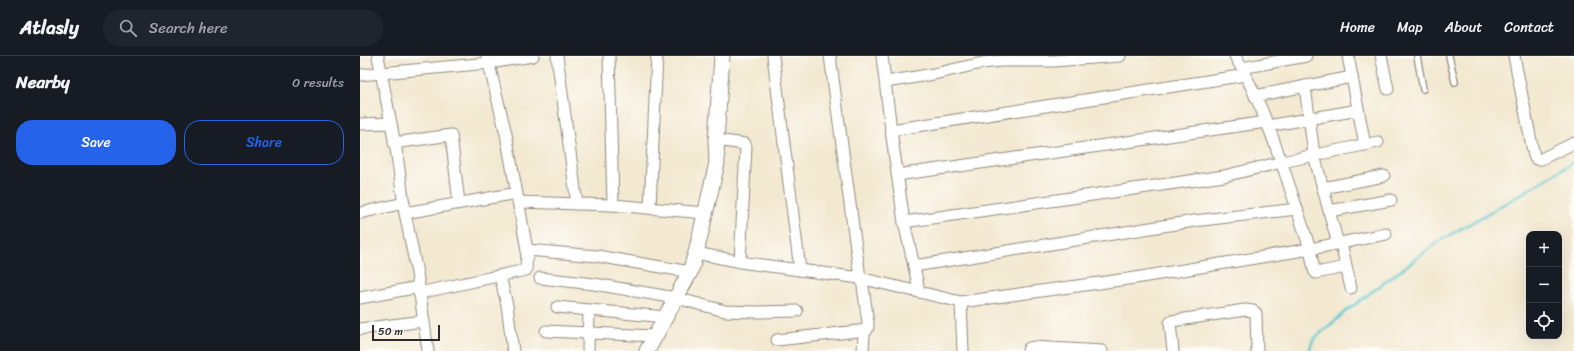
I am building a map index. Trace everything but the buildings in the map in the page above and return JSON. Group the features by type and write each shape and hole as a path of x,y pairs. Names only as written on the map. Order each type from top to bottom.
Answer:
{"street":[{"path":"378,56 419,290 428,351"},
{"path":"360,75 533,56"},
{"path":"557,56 577,204"},
{"path":"610,56 613,205"},
{"path":"650,207 658,56"},
{"path":"647,351 690,272 696,253 717,162 716,140 722,56"},
{"path":"773,56 800,270"},
{"path":"830,56 868,323 863,340 863,351"},
{"path":"882,56 904,222 919,291"},
{"path":"886,82 1015,58 1053,60 1120,56"},
{"path":"1235,56 1255,96 1282,162 1310,249 1314,270 1316,272 1346,267"},
{"path":"891,130 1244,72 1306,56"},
{"path":"1348,56 1365,145"},
{"path":"1381,56 1388,89"},
{"path":"1514,56 1534,156 1536,159 1541,159 1574,143"},
{"path":"360,298 419,290 526,270 526,250 506,134 488,60"},
{"path":"1255,96 1352,77"},
{"path":"1305,86 1314,155 1351,288"},
{"path":"897,175 1310,119 1358,110"},
{"path":"360,124 390,123"},
{"path":"394,143 451,135 459,203"},
{"path":"716,140 740,142 745,144 746,147 740,262"},
{"path":"904,222 1224,176 1378,142"},
{"path":"1323,188 1384,176"},
{"path":"360,213 517,198 577,204 650,207 705,213"},
{"path":"1329,211 1391,200"},
{"path":"914,266 1194,221 1297,209"},
{"path":"696,253 740,262 861,278 961,302 1135,278 1310,249 1386,234"},
{"path":"526,250 597,256 690,272"},
{"path":"500,276 507,305 513,351"},
{"path":"540,278 587,283 676,298 725,311 797,311"},
{"path":"961,302 963,351"},
{"path":"557,307 666,317"},
{"path":"588,351 589,310"},
{"path":"1173,351 1170,323 1172,321 1245,310 1256,313 1257,351"},
{"path":"360,330 424,321"},
{"path":"546,330 656,336"},
{"path":"777,340 867,330"},
{"path":"1028,351 1029,348 1033,347 1102,351"}],"lane":[{"path":"1416,56 1423,89"},
{"path":"1449,56 1455,82"}],"waterway":[{"path":"1309,351 1313,340 1345,312 1441,240 1574,162"}]}
